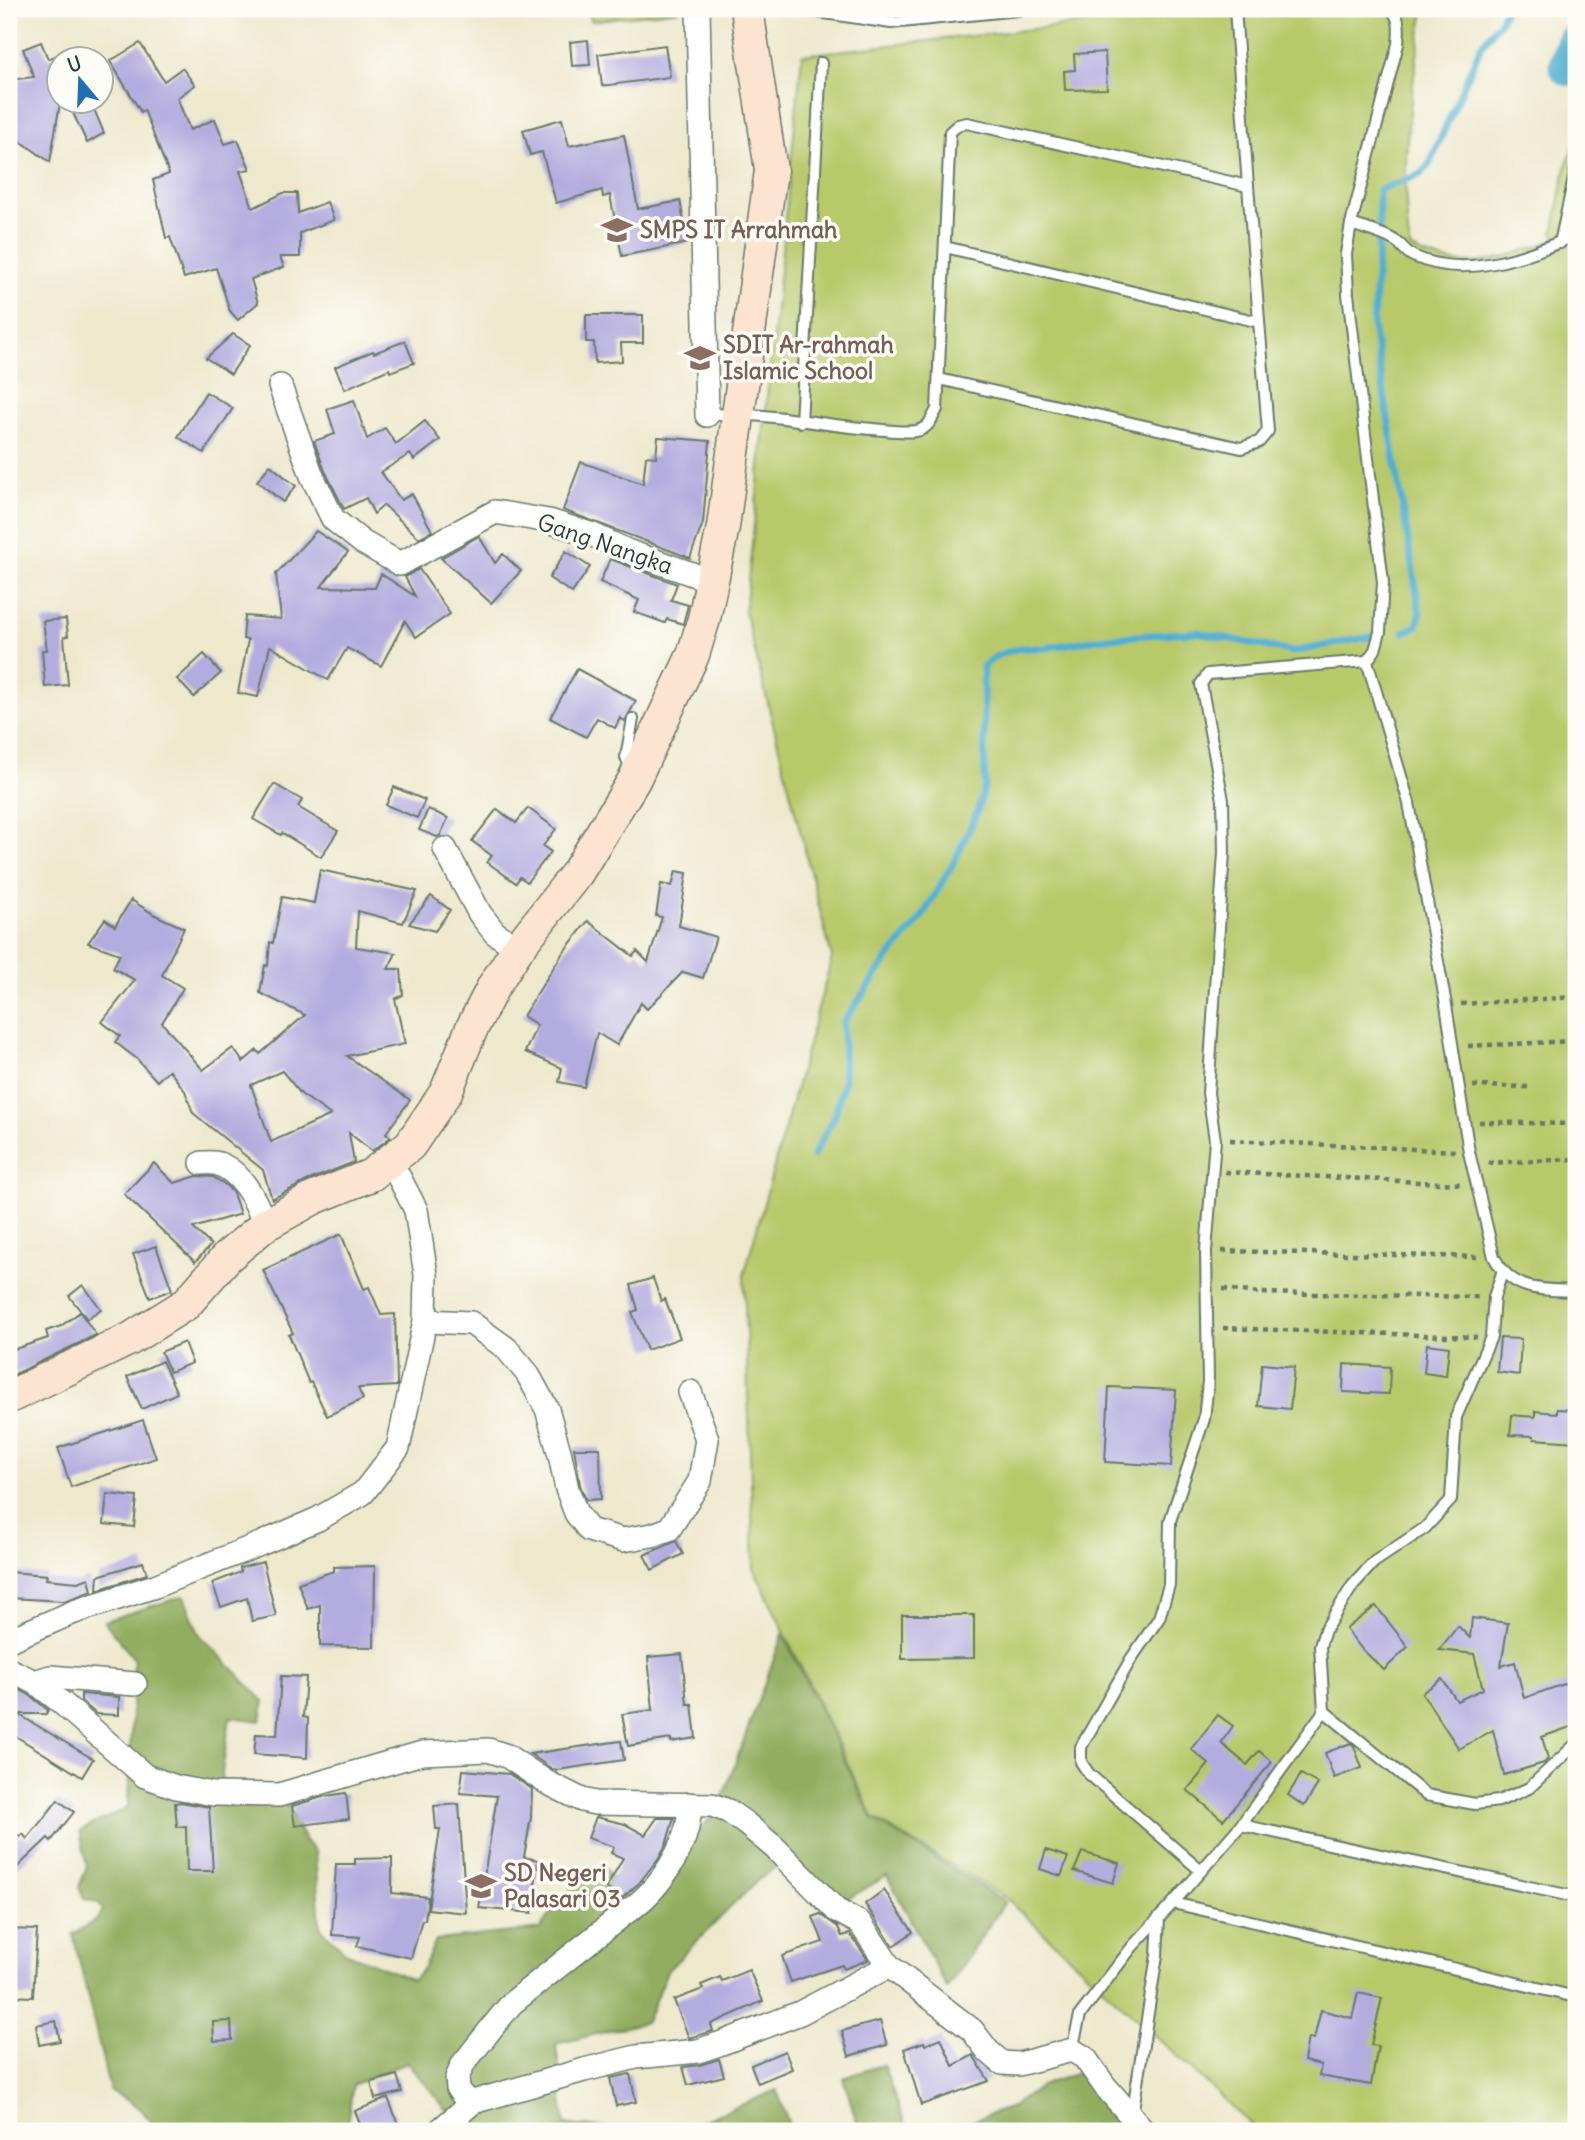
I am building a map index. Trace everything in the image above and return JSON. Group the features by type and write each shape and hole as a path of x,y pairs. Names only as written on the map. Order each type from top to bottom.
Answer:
{"main road":[{"path":"9,1397 130,1339 186,1304 227,1257 265,1224 314,1198 371,1175 410,1145 446,1092 471,1030 493,987 518,948 577,873 635,780 693,655 704,619 723,527 771,170 747,9"}],"street":[{"path":"698,9 707,415"},
{"name":"Gang Nangka","path":"280,386 312,477 333,519 362,542 400,565 495,512 549,521 593,534 627,551 712,581"},
{"path":"445,849 480,914 495,933 518,948"},
{"path":"9,1640 74,1612 155,1586 260,1544 318,1519 363,1493 398,1448 425,1321 426,1275 416,1210 390,1160"},
{"path":"202,1163 219,1164 233,1174 258,1205 265,1224"},
{"path":"425,1321 471,1323 506,1348 527,1373 547,1409 567,1489 576,1513 589,1530 623,1540 670,1529 701,1481 707,1439 690,1392"},
{"path":"9,1670 35,1682 62,1703 145,1776 188,1790 243,1796 279,1795 422,1754 488,1749 507,1756 546,1782 582,1800 595,1803 712,1805 729,1811 775,1848 836,1910 866,1928 890,1966 972,2030 988,2051 1002,2063 1019,2064 1072,2050 1084,2058 1138,2124"},
{"path":"35,1682 50,1677 135,1684"},
{"path":"473,2102 465,2098 458,2089 457,2078 463,2064 512,2003 639,1904 672,1863 689,1824 689,1804"},
{"path":"439,2131 473,2102 636,2057 698,2050 719,2044 800,2013 890,1966"}],"lane":[{"path":"798,9 891,23 1028,9"},
{"path":"939,379 1241,449 1259,442 1268,431 1235,9"},
{"path":"1201,1871 1089,1774 1081,1762 1081,1747 1131,1659 1159,1618 1170,1585 1170,1521 1204,1419 1208,1382 1206,1251 1215,1140 1208,1093 1224,853 1223,800 1200,684 1208,674 1367,661 1375,650 1380,632 1383,582 1348,294 1346,254 1351,224 1398,44 1399,23 1391,9"},
{"path":"801,422 821,63"},
{"path":"707,415 738,413 801,422 918,431 929,424 937,409 950,132 958,125 967,122 1248,186"},
{"path":"1560,243 1576,169"},
{"path":"1351,224 1399,243 1403,251 1413,256 1448,266 1499,263 1576,235"},
{"path":"945,247 1259,323"},
{"path":"1367,661 1409,803 1446,1005 1469,1152 1494,1257 1502,1273 1518,1284 1576,1291"},
{"path":"633,719 626,757 635,780"},
{"path":"1072,2050 1080,2015 1132,1947 1241,1825 1324,1711 1320,1646 1325,1630 1353,1585 1374,1562 1425,1528 1451,1500 1457,1417 1491,1338 1494,1297 1502,1273"},
{"path":"1324,1711 1426,1795 1452,1801 1475,1804 1499,1801 1529,1788 1576,1744"},
{"path":"1241,1825 1576,1897"},
{"path":"1172,1903 1576,1997"},
{"path":"1138,2124 1159,1918"}],"path":[{"path":"1446,1005 1576,997"},
{"path":"1453,1046 1576,1041"},
{"path":"1458,1086 1530,1087"},
{"path":"1464,1122 1570,1124"},
{"path":"1215,1140 1469,1152 1481,1163 1576,1159"},
{"path":"1211,1172 1476,1185"},
{"path":"1206,1251 1494,1257"},
{"path":"1206,1287 1259,1293 1412,1298 1494,1297"},
{"path":"1207,1327 1491,1338"}],"green space":[{"path":"589,9 679,9 679,10 591,21"},
{"path":"1113,9 1424,9 1408,128 1405,188 1410,248 1430,257 1449,262 1484,262 1557,239 1553,233 1566,167 1576,140 1576,2131 1258,2131 1007,1899 874,1818 754,1569 744,1275 832,958 745,612 802,55 1113,20"},
{"path":"184,1596 199,1634 264,1701 261,1721 230,1717 221,1780 291,1791 288,1807 305,1841 315,1852 320,1927 345,1952 413,1980 424,1967 436,1940 540,1929 565,1894 605,1868 617,1885 608,1912 628,1920 719,1807 783,1634 872,1818 1005,1902 947,1988 887,1876 837,1905 792,1855 757,1881 667,1971 646,2022 556,2044 565,2125 652,2131 464,2131 407,2062 353,2085 346,2131 156,2131 143,2112 110,2091 73,1934 98,1919 103,1910 99,1903 84,1899 79,1887 87,1867 80,1831 128,1807 134,1659 104,1621"},
{"path":"883,2065 908,2131 860,2131 843,2078"},
{"path":"1088,2069 1134,2131 942,2131 1012,2107 1041,2086"},
{"path":"777,2090 791,2131 678,2131"}],"building":[{"path":"588,40 590,65 572,66 570,42"},
{"path":"41,42 46,54 46,116 58,116 50,162 9,133 9,80 34,77 23,49"},
{"path":"140,43 164,81 182,68 195,85 177,98 190,130 215,119 225,144 238,140 250,169 240,171 253,208 283,193 297,193 298,213 327,202 334,220 300,233 300,257 280,257 284,267 251,279 258,303 238,320 230,311 216,268 184,278 170,237 166,238 153,180 169,174 144,110 141,112 116,71 116,57"},
{"path":"665,45 670,77 602,86 598,54"},
{"path":"1105,52 1107,89 1065,90 1064,71 1075,70 1074,54"},
{"path":"74,116 97,116 104,133 87,143"},
{"path":"562,119 569,146 624,135 638,209 680,201 688,243 622,256 610,195 603,197 602,190 556,203 542,152 530,155 523,130"},
{"path":"586,315 643,315 643,343 621,343 622,361 595,363 594,342 586,342"},
{"path":"233,334 250,345 231,374 206,358"},
{"path":"405,341 414,363 390,372 389,369 345,389 335,367"},
{"path":"206,392 233,408 204,453 178,437"},
{"path":"354,400 367,439 385,428 396,444 425,421 440,440 414,460 410,454 381,472 401,500 412,494 432,531 419,538 384,505 374,514 366,498 344,509 325,471 314,441 335,434 327,409"},
{"path":"658,437 710,441 703,523 690,558 563,510 581,462 643,484 646,456 656,457"},
{"path":"270,465 296,486 283,502 257,481"},
{"path":"316,531 348,552 321,587 375,588 381,574 415,596 405,577 419,569 450,614 416,637 405,621 381,666 347,648 328,680 270,646 258,697 238,693 248,640 243,639 245,616 281,619 276,574"},
{"path":"479,536 495,563 503,554 521,571 491,603 441,558"},
{"path":"566,551 590,567 572,593 549,578"},
{"path":"610,559 677,584 671,600 688,605 683,624 667,619 665,623 634,612 639,600 600,582"},
{"path":"66,619 68,636 64,637 68,685 45,687 42,650 47,650 43,621"},
{"path":"204,654 221,673 194,697 177,679"},
{"path":"577,669 636,701 625,721 620,718 615,728 597,718 586,737 550,718"},
{"path":"274,784 302,800 298,807 338,831 321,857 253,819"},
{"path":"394,787 425,800 417,818 386,805"},
{"path":"528,808 556,829 543,846 551,852 527,882 520,877 516,883 487,862 492,856 472,841 497,809 516,823"},
{"path":"428,809 448,818 440,836 419,830"},
{"path":"320,870 417,891 403,923 358,911 356,947 396,953 388,969 401,969 403,995 395,999 405,1044 347,1056 410,1100 386,1133 391,1137 372,1151 349,1133 354,1162 272,1199 263,1170 193,1113 185,1091 169,1070 157,1081 137,1059 115,1042 120,1036 102,1022 135,980 113,968 120,954 88,943 105,919 115,926 131,900 184,928 162,975 183,988 162,1023 203,1070 233,1048 243,1062 257,1050 260,1054 305,1015 260,993 282,897 314,903","holes":["282,1071 301,1094 331,1115 271,1142 251,1085"]},
{"path":"676,871 687,873 679,926 716,937 703,978 683,972 647,1009 641,1003 617,1045 597,1033 584,1087 559,1082 562,1068 525,1052 537,1025 523,1016 562,954 588,921 633,956 637,951 648,962 662,917 656,916 661,884 672,886"},
{"path":"431,896 450,910 435,931 409,924"},
{"path":"154,1163 174,1183 197,1176 213,1177 233,1193 240,1214 193,1228 211,1245 195,1262 124,1194"},
{"path":"341,1234 364,1289 369,1287 381,1315 395,1314 397,1386 358,1388 363,1399 327,1416 311,1382 309,1383 289,1335 293,1333 263,1270"},
{"path":"156,1246 172,1290 150,1298 133,1254"},
{"path":"653,1278 661,1301 665,1299 680,1338 647,1350 632,1312 638,1310 631,1285"},
{"path":"83,1285 101,1309 87,1319 69,1296"},
{"path":"80,1312 96,1335 9,1377 9,1351 48,1338 46,1331 61,1326"},
{"path":"1500,1338 1521,1339 1519,1375 1497,1372"},
{"path":"184,1342 192,1363 170,1372 161,1352"},
{"path":"1427,1344 1449,1347 1446,1376 1424,1373"},
{"path":"162,1361 177,1393 142,1409 127,1377"},
{"path":"1262,1364 1294,1367 1290,1409 1258,1406"},
{"path":"1344,1364 1390,1367 1389,1394 1343,1392"},
{"path":"1109,1387 1176,1390 1171,1466 1105,1462"},
{"path":"1557,1409 1576,1410 1576,1442 1510,1435 1512,1415 1535,1417 1535,1411 1557,1413"},
{"path":"143,1420 156,1458 71,1487 58,1448"},
{"path":"574,1448 600,1448 601,1499 586,1500 580,1485"},
{"path":"107,1494 137,1497 134,1527 104,1524"},
{"path":"676,1541 683,1554 652,1570 644,1555"},
{"path":"143,1562 147,1574 97,1590 98,1576"},
{"path":"263,1562 276,1616 252,1621 247,1598 221,1607 212,1583 241,1572 240,1568"},
{"path":"375,1566 374,1647 320,1646 320,1605 308,1609 298,1583 334,1571 334,1567"},
{"path":"9,1572 47,1575 46,1579 78,1582 89,1578 92,1591 64,1601 9,1598"},
{"path":"1376,1606 1408,1647 1384,1670 1346,1629"},
{"path":"902,1615 974,1615 974,1658 902,1659"},
{"path":"1472,1618 1508,1623 1501,1666 1515,1662 1524,1698 1576,1680 1576,1725 1542,1737 1548,1759 1544,1763 1504,1775 1493,1730 1459,1749 1422,1693 1442,1679 1457,1701 1483,1689 1474,1654 1439,1650 1458,1626 1470,1638"},
{"path":"682,1654 687,1704 692,1704 696,1738 628,1746 622,1714 653,1710 648,1657"},
{"path":"281,1676 306,1677 303,1717 308,1718 307,1758 254,1754 256,1734 277,1735"},
{"path":"9,1685 28,1694 48,1710 46,1714 18,1714 93,1759 82,1777 9,1732"},
{"path":"81,1694 119,1697 119,1715 96,1714 81,1701"},
{"path":"1218,1715 1233,1726 1221,1743 1247,1765 1259,1751 1272,1762 1223,1820 1187,1790 1209,1764 1191,1749"},
{"path":"621,1741 624,1760 558,1770 552,1769 530,1754"},
{"path":"1351,1743 1362,1768 1334,1778 1325,1753"},
{"path":"463,1770 509,1774 532,1789 531,1817 524,1857 538,1860 532,1913 479,1908 497,1796 460,1793"},
{"path":"1301,1774 1318,1784 1304,1806 1288,1795"},
{"path":"346,1793 349,1819 295,1826 292,1806"},
{"path":"58,1800 74,1812 51,1841 48,1838 9,1875 9,1826 20,1837 23,1834 27,1839"},
{"path":"175,1803 209,1807 213,1871 187,1871 186,1826 177,1827"},
{"path":"459,1804 466,1913 428,1909 440,1829 436,1829 434,1806"},
{"path":"596,1817 625,1824 645,1835 657,1818 674,1818 666,1845 658,1859 639,1883 622,1898 606,1888 623,1858 611,1853 614,1847 588,1838"},
{"path":"1046,1850 1068,1857 1061,1876 1040,1869"},
{"path":"1082,1852 1119,1863 1113,1883 1074,1871"},
{"path":"392,1858 392,1893 428,1897 425,1920 422,1920 411,1958 357,1946 360,1937 332,1935 336,1864 355,1864 355,1859"},
{"path":"884,1890 913,1932 893,1946 865,1904"},
{"path":"820,1914 838,1927 842,1936 850,1934 868,1960 844,1969 842,1965 791,1982 782,1956 823,1942 813,1917"},
{"path":"9,1929 37,1930 33,1997 9,1996"},
{"path":"749,1970 763,2001 711,2024 713,2031 689,2038 674,2000 703,1989 701,1985 720,1977 722,1981"},
{"path":"1358,1993 1382,1998 1371,2045 1378,2046 1371,2085 1319,2076 1321,2065 1304,2061 1308,2038 1314,2039 1321,2010 1352,2018"},
{"path":"56,2021 60,2041 39,2045 36,2025"},
{"path":"231,2021 232,2040 214,2041 213,2022"},
{"path":"880,2021 887,2045 849,2056 842,2031"},
{"path":"941,2038 953,2066 973,2055 989,2081 921,2105 904,2049 924,2042 925,2045"},
{"path":"785,2051 792,2069 758,2083 751,2065"},
{"path":"719,2059 724,2076 688,2085 683,2067"},
{"path":"630,2074 636,2102 616,2106 610,2078"},
{"path":"397,2075 402,2092 375,2099 371,2082"},
{"path":"388,2098 401,2131 363,2131 355,2111"}],"waterway":[{"path":"1404,632 1417,626 1420,613 1373,326 1379,190 1421,174 1429,165 1481,46 1501,20 1505,9"},
{"path":"1569,66 1576,43"},
{"path":"813,1156 835,1115 844,1081 843,1023 886,961 922,917 956,858 978,810 985,785 983,666 998,655 1020,648 1045,648 1098,639 1148,635 1197,632 1293,652 1379,635"}],"place":[{"name":"SMPS IT Arrahmah","path":"617,230"},
{"name":"SDIT Ar-rahmah Islamic School","path":"700,358"},
{"name":"SD Negeri Palasari 03","path":"481,1886"}]}
